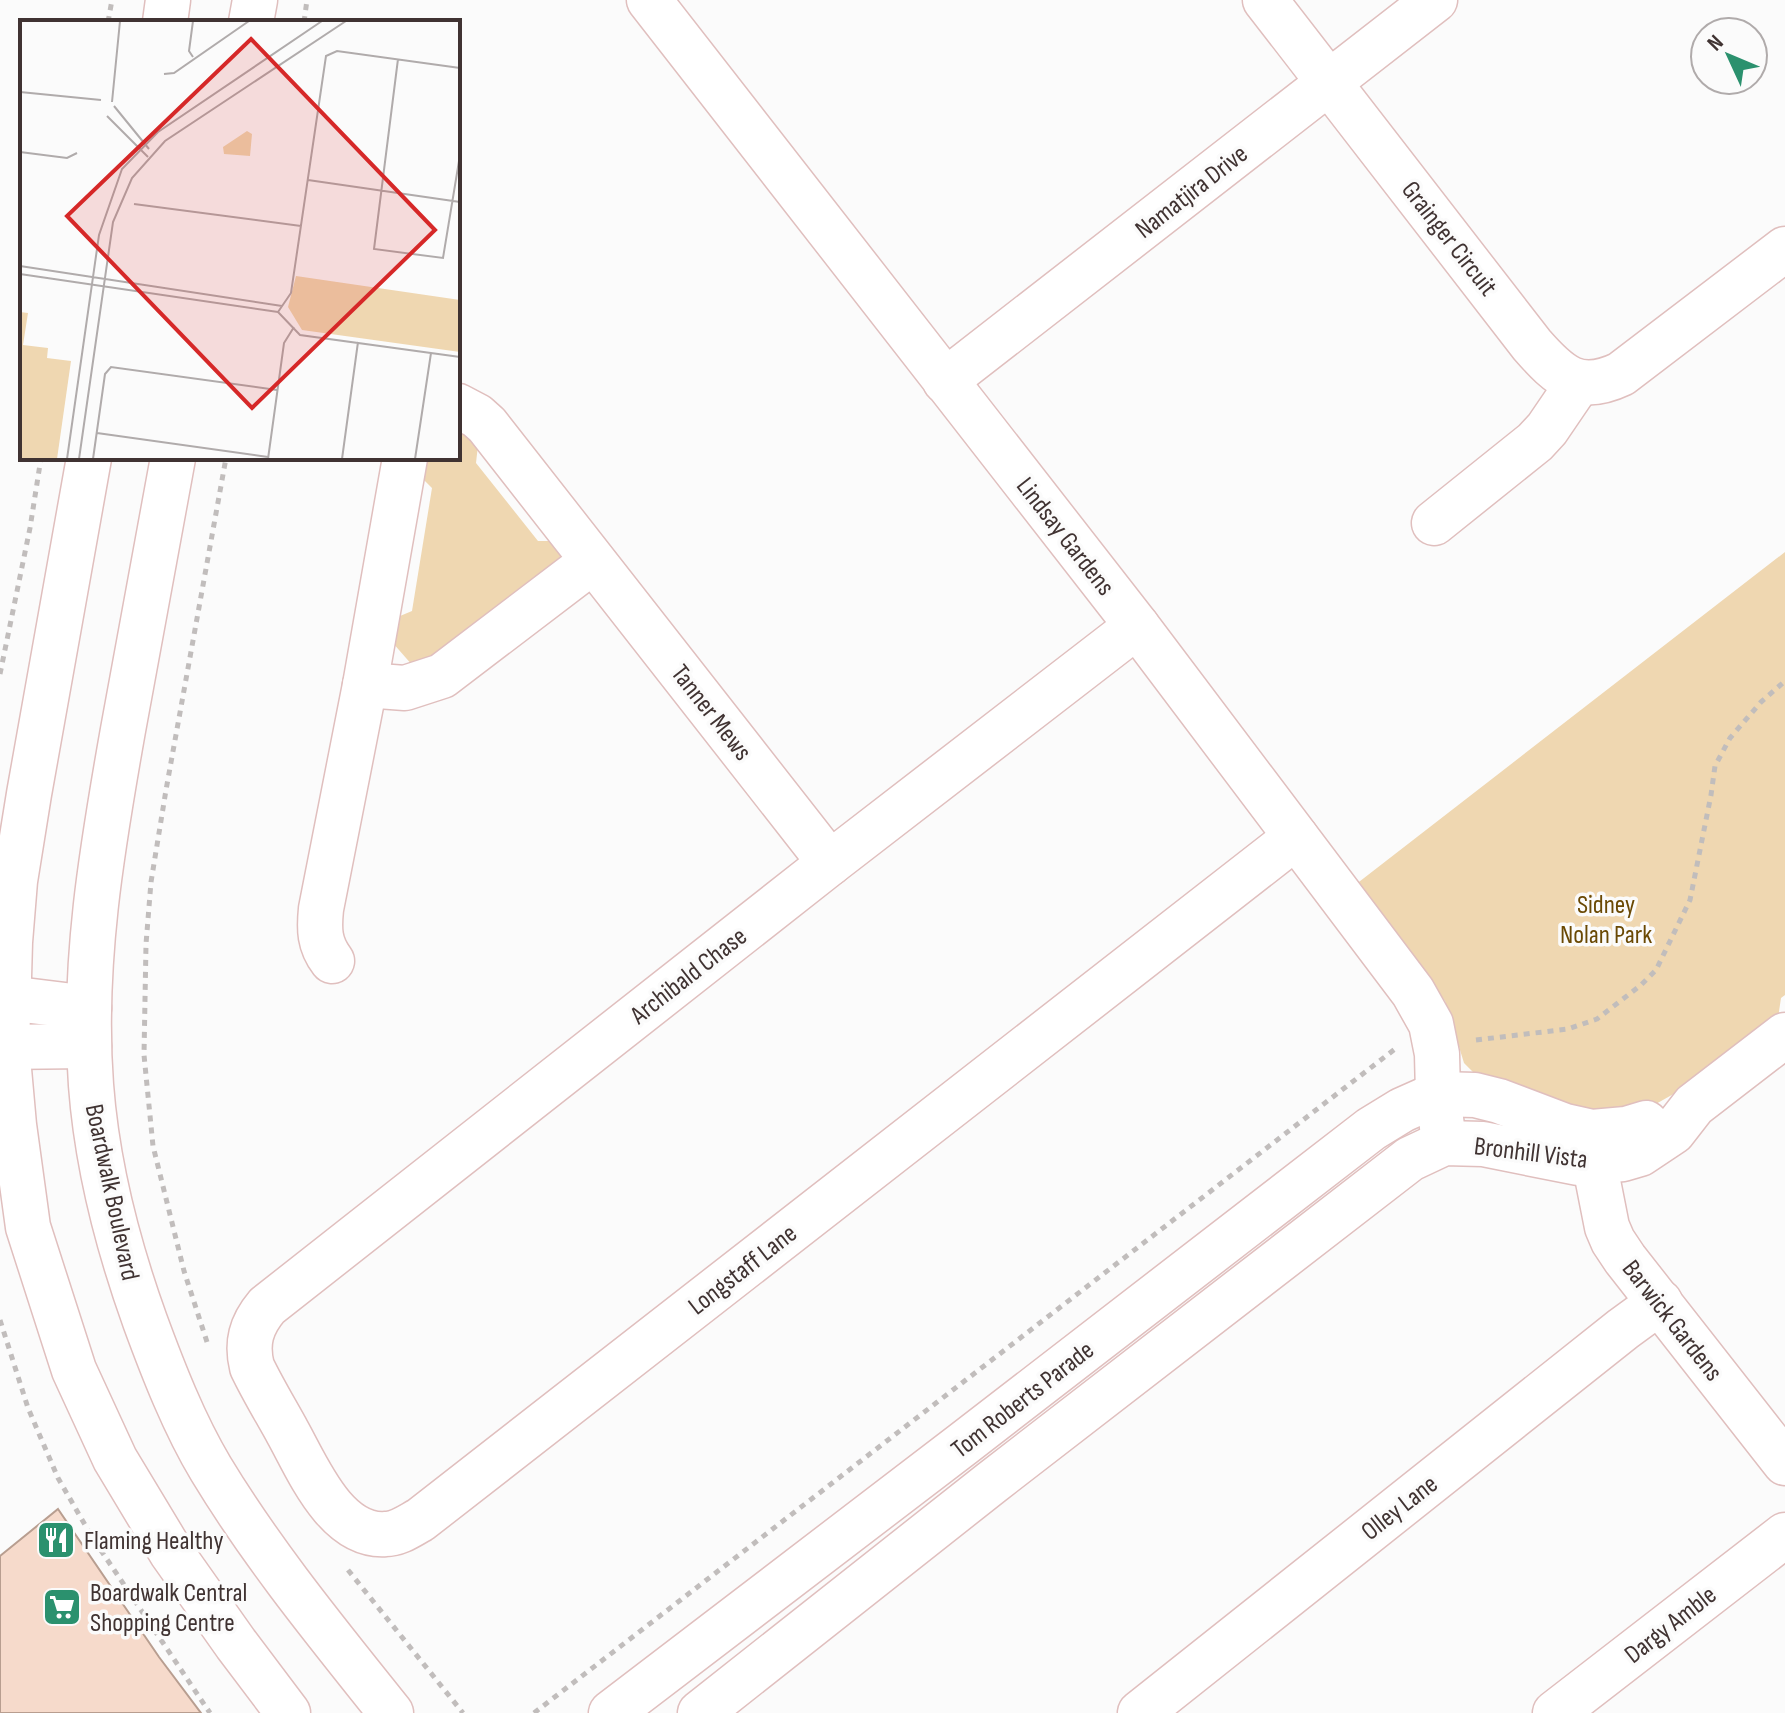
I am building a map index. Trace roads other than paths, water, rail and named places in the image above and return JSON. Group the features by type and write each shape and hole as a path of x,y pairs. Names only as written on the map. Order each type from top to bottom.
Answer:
{"street":[{"path":"165,20 168,0"},
{"path":"251,20 255,0"},
{"name":"Lindsay Gardens","path":"649,0 1137,626 1424,1009 1431,1024 1437,1054 1444,1143"},
{"name":"Grainger Circuit","path":"1265,0 1532,345 1559,372 1579,382"},
{"name":"Namatjira Drive","path":"945,381 1435,0"},
{"path":"1434,523 1535,442 1579,382 1592,384 1621,374 1785,249"},
{"name":"Tanner Mews","path":"460,407 487,425 830,863"},
{"path":"89,460 47,684 15,881 4,997 4,1047 28,1227 74,1370 115,1459 171,1552 288,1713"},
{"name":"Boardwalk Boulevard","path":"173,460 96,890 89,1027 91,1087 98,1139 114,1222 131,1283 156,1353 210,1466 241,1515 391,1713"},
{"path":"332,961 321,940 320,918 405,460"},
{"path":"365,685 405,688 442,676 593,561"},
{"name":"Archibald Chase","path":"250,1334 261,1313 276,1298 1137,626"},
{"name":"Longstaff Lane","path":"250,1334 248,1346 252,1367 322,1495 342,1517 365,1531 387,1534 403,1529 420,1520 1296,837"},
{"path":"4,997 89,1027"},
{"path":"4,1047 89,1027"},
{"name":"Bronhill Vista","path":"1444,1143 1483,1144 1578,1163 1593,1147 1626,1129 1694,1105 1785,1035"},
{"name":"Bronhill Vista","path":"1438,1094 1475,1095 1499,1101 1565,1126 1593,1147"},
{"name":"Tom Roberts Parade","path":"611,1713 1371,1129 1402,1110 1438,1094"},
{"name":"Tom Roberts Parade","path":"700,1713 1410,1159 1444,1143"},
{"name":"Barwick Gardens","path":"1593,1147 1607,1227 1613,1241 1785,1463"},
{"name":"Olley Lane","path":"1140,1713 1660,1302"},
{"path":"963,1444 991,1483"},
{"name":"Dargy Amble","path":"1555,1713 1785,1535"}],"place":[{"name":"Flaming Healthy","path":"56,1540"},
{"name":"Boardwalk Central Shopping Centre","path":"62,1607"}],"park label":[{"name":"Sidney Nolan Park","path":"1606,919"}]}
